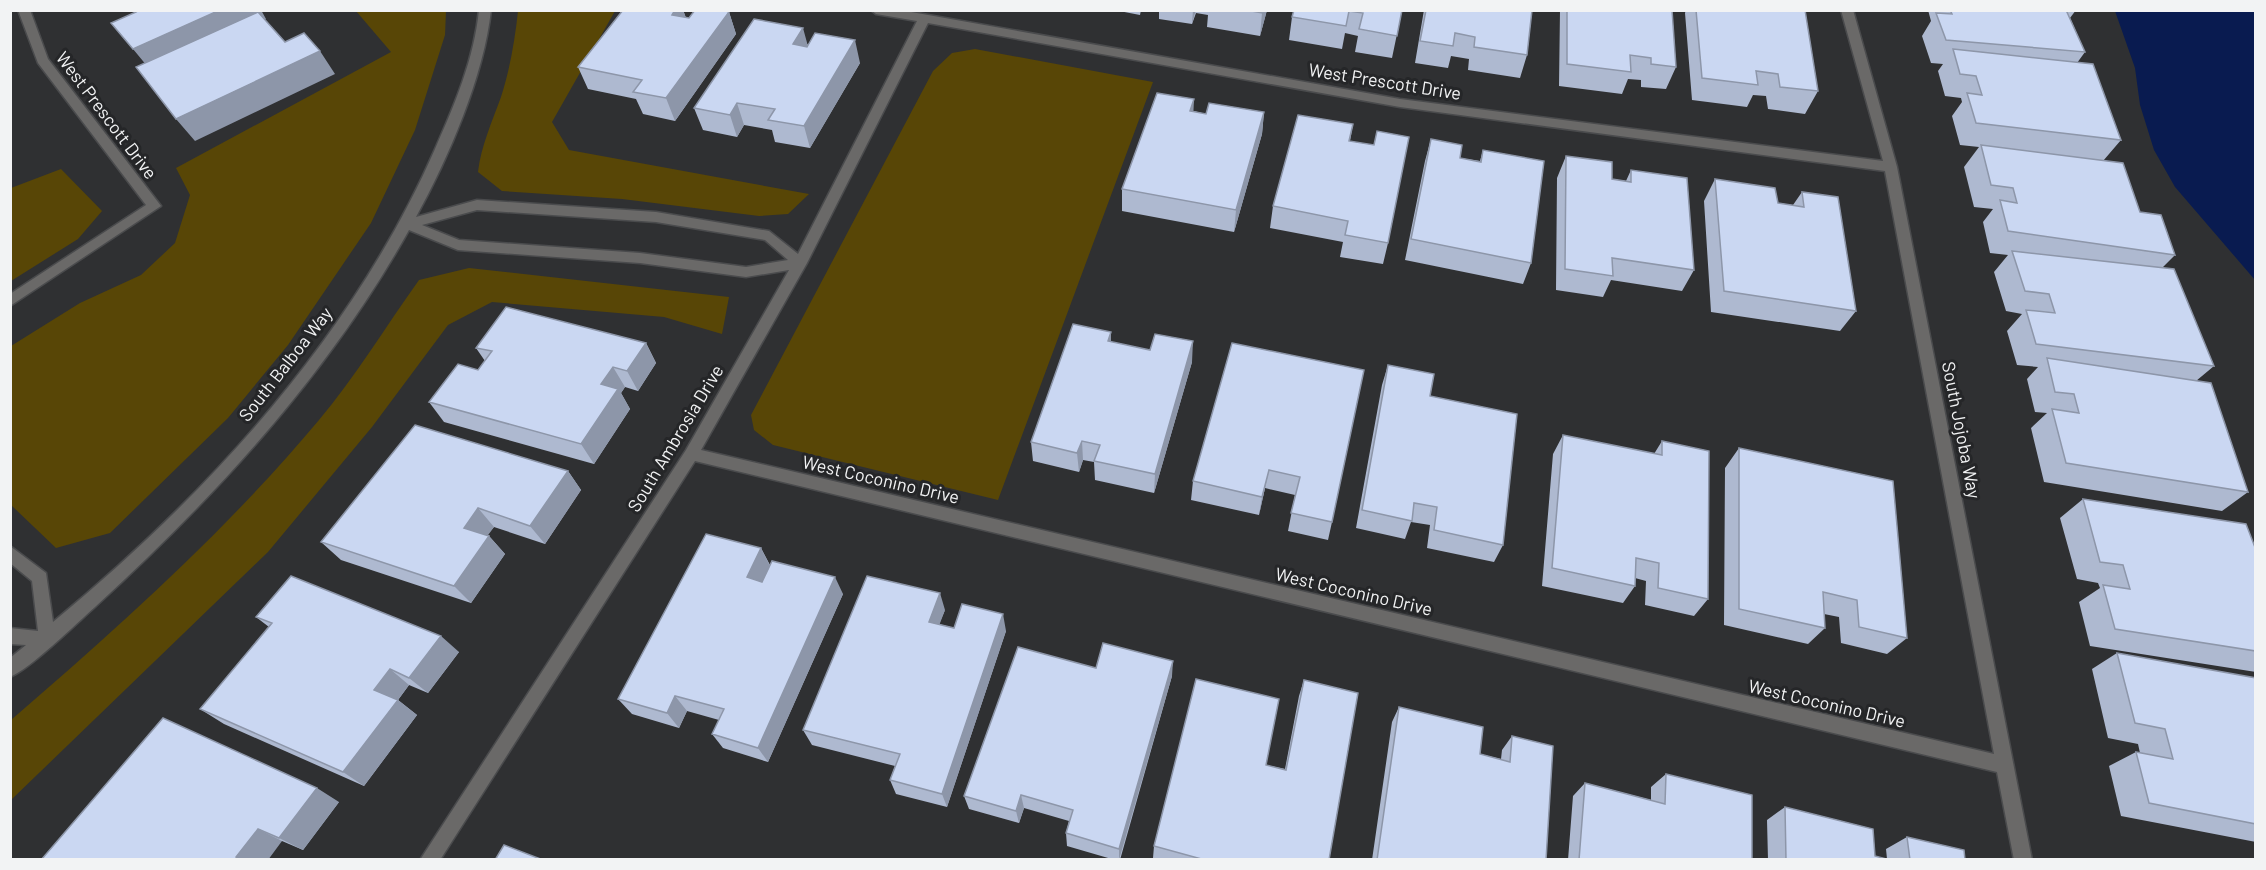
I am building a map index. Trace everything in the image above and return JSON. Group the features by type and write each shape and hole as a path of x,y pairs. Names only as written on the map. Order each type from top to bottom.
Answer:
{"street":[{"name":"West Prescott Drive","path":"10,301 154,206 42,60 24,10"},
{"name":"South Balboa Way","path":"10,669 47,639 167,530 255,435 339,328 407,224 442,155 476,55 484,10"},
{"name":"West Prescott Drive","path":"876,10 1400,103 1891,167"},
{"name":"South Jojoba Way","path":"1847,10 1891,167 2024,860"},
{"name":"South Ambrosia Drive","path":"429,860 691,454 800,263 924,19"},
{"path":"407,224 477,205 558,208 656,217 769,236 800,263"},
{"path":"407,224 458,245 640,258 746,272 800,263"},
{"name":"West Coconino Drive","path":"691,454 2007,766"},
{"path":"10,554 40,578 47,639 10,636"}],"shaded area":[{"path":"356,11 446,11 445,35 415,130 371,223 288,345 228,418 110,533 56,548 11,505 11,346 80,303 141,275 175,243 190,195 176,168 391,52"},
{"path":"518,11 615,11 552,122 569,150 809,194 788,214 759,216 622,199 502,191 478,172 484,143 507,76"},
{"path":"975,49 1153,82 998,500 773,445 754,430 751,415 933,71 952,53"},
{"path":"61,169 102,211 78,239 11,281 11,188"},
{"path":"469,268 729,297 722,334 664,317 492,302 448,325 372,427 268,552 11,800 11,720 132,613 210,539 284,461 333,403 419,280"}],"water":[{"path":"2115,11 2255,11 2255,280 2175,187 2154,150 2140,105 2135,68"}],"building":[{"path":"134,10 220,10 133,49 111,23 136,12"},
{"path":"623,10 675,10 672,15 689,18 695,10 729,12 666,98 633,92 642,80 578,67"},
{"path":"1246,10 1263,10 1262,13"},
{"path":"1294,10 1402,10 1397,36 1359,29 1363,13 1349,11 1346,26 1292,17"},
{"path":"1426,10 1532,10 1527,55 1474,47 1475,37 1455,33 1453,46 1420,41"},
{"path":"1567,10 1672,10 1676,67 1651,64 1651,58 1630,55 1631,72 1567,64"},
{"path":"1696,10 1805,10 1818,91 1780,87 1778,74 1756,71 1758,85 1702,78"},
{"path":"1950,10 2066,10 2085,52 1946,40 1936,13 1952,14"},
{"path":"258,12 285,42 304,33 320,51 176,119 136,67"},
{"path":"754,19 803,28 793,44 807,47 815,33 855,40 804,126 768,120 775,109 737,103 730,115 694,108"},
{"path":"1953,49 2093,64 2121,140 1976,123 1967,93 1982,95 1976,76 1960,74"},
{"path":"1157,93 1194,99 1190,111 1206,114 1209,103 1264,112 1236,210 1122,189"},
{"path":"1298,115 1353,124 1349,141 1374,145 1377,131 1409,137 1388,243 1345,235 1348,221 1273,206"},
{"path":"1431,139 1462,145 1460,158 1481,162 1483,150 1544,161 1531,263 1411,239"},
{"path":"1981,145 2123,163 2140,212 2161,215 2175,255 2008,231 2000,200 2017,203 2013,188 1991,185"},
{"path":"1566,156 1612,162 1612,179 1631,182 1631,170 1687,178 1694,270 1612,258 1613,276 1565,269"},
{"path":"1715,179 1775,188 1778,203 1804,207 1802,192 1838,197 1856,311 1724,291"},
{"path":"2012,251 2174,269 2214,366 2036,344 2026,310 2055,313 2049,294 2025,291"},
{"path":"506,307 646,343 627,371 613,367 601,384 618,389 581,444 429,402 458,364 478,370 492,351 476,348"},
{"path":"1073,324 1111,332 1108,341 1150,350 1155,334 1193,341 1155,474 1094,461 1100,445 1082,441 1077,453 1031,442"},
{"path":"1232,343 1364,370 1332,522 1291,513 1300,477 1269,470 1262,497 1193,481"},
{"path":"2047,358 2211,383 2248,492 2066,463 2052,409 2079,413 2074,394 2055,392"},
{"path":"1388,365 1434,374 1430,396 1517,414 1503,545 1434,530 1437,507 1414,503 1412,521 1362,510"},
{"path":"415,425 568,471 530,526 478,508 464,528 489,536 454,586 321,542"},
{"path":"1563,435 1662,455 1662,441 1709,451 1708,599 1658,588 1659,563 1636,558 1635,586 1552,568"},
{"path":"1739,448 1893,481 1907,638 1859,627 1857,600 1823,592 1825,628 1739,609"},
{"path":"2083,499 2246,524 2256,550 2256,651 2115,629 2103,585 2130,589 2123,565 2100,562"},
{"path":"706,534 761,548 747,577 762,582 772,561 835,577 758,748 712,734 724,709 675,696 667,713 618,699"},
{"path":"291,576 441,636 409,678 390,669 374,690 398,700 343,772 200,709 272,623 256,617"},
{"path":"867,576 940,593 929,622 954,628 962,604 1003,614 942,794 890,780 900,754 803,730"},
{"path":"1103,643 1173,661 1119,849 1066,833 1073,810 1021,795 1016,811 964,796 1018,647 1096,668"},
{"path":"2117,653 2256,678 2256,824 2149,803 2136,752 2173,759 2165,729 2135,723"},
{"path":"1196,679 1279,699 1266,765 1286,770 1304,680 1358,693 1329,860 1205,860 1154,846"},
{"path":"1399,707 1483,727 1480,754 1510,762 1512,736 1553,746 1546,860 1377,860"},
{"path":"163,718 317,788 279,838 258,829 236,857 241,860 41,860"},
{"path":"1666,774 1752,795 1752,860 1579,860 1585,783 1665,804"},
{"path":"1785,807 1873,829 1875,856 1890,860 1786,860"},
{"path":"1907,837 1964,850 1965,860 1910,860"},
{"path":"504,845 543,860 495,860"}]}
